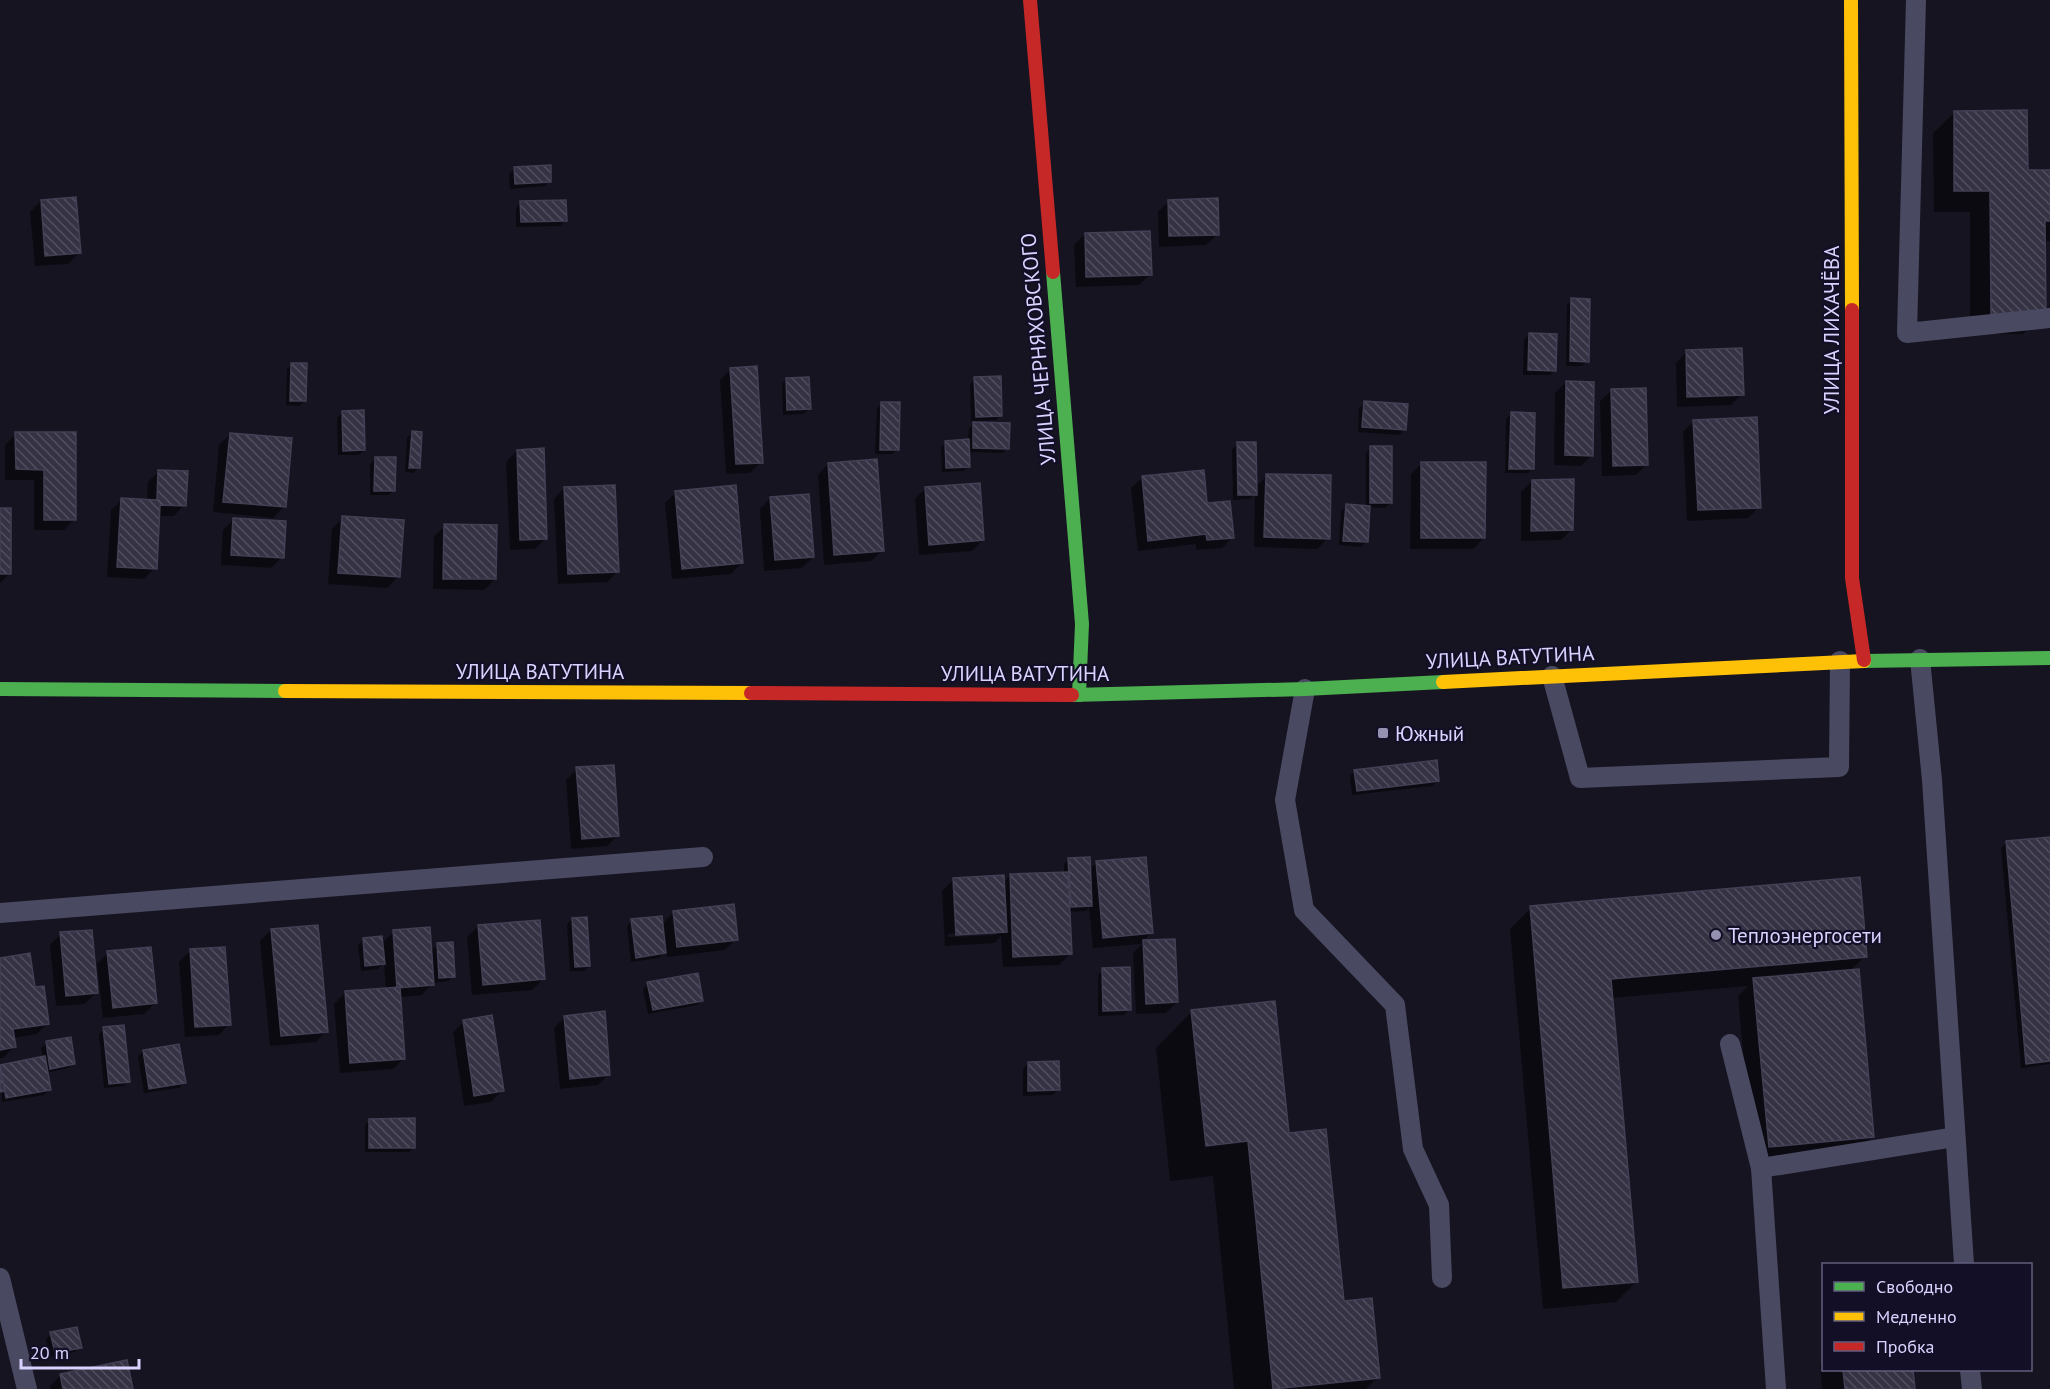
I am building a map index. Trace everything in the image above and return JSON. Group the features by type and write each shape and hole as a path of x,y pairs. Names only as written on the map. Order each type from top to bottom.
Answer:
{"main road":[{"name":"УЛИЦА ЧЕРНЯХОВСКОГО","path":"1030,0 1082,624 1079,695"},
{"name":"УЛИЦА ЛИХАЧЁВА","path":"1851,0 1852,578 1864,660"},
{"name":"УЛИЦА ВАТУТИНА","path":"0,689 1079,695 1305,689 1864,660 2050,658"}],"lane":[{"path":"1916,0 1907,333 2050,318"},
{"path":"1920,659 1932,780 1964,1263"},
{"path":"1552,676 1580,778 1839,767 1840,661"},
{"path":"1305,689 1286,800 1304,910 1395,1005 1413,1149 1439,1205 1442,1278"},
{"path":"0,914 704,857"},
{"path":"1730,1044 1761,1168 1776,1389"},
{"path":"1761,1168 1955,1137"},
{"path":"0,1278 27,1389"},
{"path":"1970,1371 1972,1389"}],"building":[{"path":"2027,110 2028,170 2050,170 2050,221 2045,221 2046,313 1991,314 1990,191 1954,191 1954,111"},
{"path":"551,165 551,182 515,184 514,167"},
{"path":"76,197 81,253 45,256 41,200"},
{"path":"1218,198 1219,235 1169,236 1168,200"},
{"path":"566,200 567,221 521,222 520,201"},
{"path":"1150,231 1152,275 1086,277 1085,233"},
{"path":"1571,298 1590,299 1589,362 1570,361"},
{"path":"1529,333 1557,334 1556,371 1528,370"},
{"path":"1742,348 1744,395 1687,397 1686,350"},
{"path":"291,363 307,363 306,401 290,401"},
{"path":"757,366 763,463 736,464 730,368"},
{"path":"1001,376 1002,416 976,417 974,377"},
{"path":"809,377 811,409 787,410 786,378"},
{"path":"1566,381 1594,382 1593,456 1565,455"},
{"path":"1646,388 1648,465 1613,466 1611,389"},
{"path":"1364,401 1408,404 1406,430 1362,427"},
{"path":"881,402 900,402 899,450 880,450"},
{"path":"364,410 365,450 343,451 342,411"},
{"path":"1511,412 1535,413 1534,469 1509,469"},
{"path":"1757,417 1761,508 1698,510 1693,420"},
{"path":"973,422 1010,423 1009,449 973,448"},
{"path":"412,431 422,432 420,468 409,468"},
{"path":"15,432 76,432 76,520 44,520 44,470 16,469"},
{"path":"230,433 292,438 286,507 223,502"},
{"path":"969,439 970,467 946,468 945,441"},
{"path":"1237,442 1256,442 1257,495 1238,495"},
{"path":"1370,446 1392,446 1392,503 1370,503"},
{"path":"544,448 547,539 520,540 517,450"},
{"path":"375,457 396,457 395,491 374,491"},
{"path":"877,459 884,551 834,555 828,463"},
{"path":"1421,462 1486,462 1485,538 1421,538"},
{"path":"158,470 188,471 186,506 160,505 157,569 117,567 121,498 157,500"},
{"path":"1204,470 1207,503 1230,501 1234,538 1207,540 1206,534 1148,541 1142,476"},
{"path":"1266,474 1331,475 1330,539 1264,537"},
{"path":"1574,479 1573,530 1531,531 1532,480"},
{"path":"980,483 984,540 929,545 925,487"},
{"path":"615,485 619,572 568,574 564,487"},
{"path":"736,485 743,563 682,569 675,491"},
{"path":"809,494 814,557 775,560 770,497"},
{"path":"1346,504 1370,506 1368,542 1343,541"},
{"path":"0,508 11,508 11,574 0,574"},
{"path":"342,516 404,520 400,577 338,573"},
{"path":"233,518 286,521 284,558 231,555"},
{"path":"444,524 497,525 496,579 443,579"},
{"path":"1437,760 1439,781 1357,791 1354,770"},
{"path":"614,765 619,836 582,839 576,767"},
{"path":"2050,837 2050,1061 2026,1064 2006,841"},
{"path":"1090,857 1092,906 1071,907 1068,858"},
{"path":"1146,857 1153,933 1103,938 1096,861"},
{"path":"1068,872 1072,954 1013,957 1010,874"},
{"path":"1004,875 1007,932 956,935 953,878"},
{"path":"1860,877 1867,957 1611,979 1638,1282 1563,1288 1530,906"},
{"path":"734,904 738,940 677,947 673,911"},
{"path":"662,916 666,953 636,958 631,919"},
{"path":"587,917 590,966 575,967 572,918"},
{"path":"540,920 545,979 483,985 478,925"},
{"path":"318,925 328,1032 281,1036 271,929"},
{"path":"430,927 434,985 397,988 393,930"},
{"path":"92,930 98,993 66,996 60,932"},
{"path":"382,936 385,964 365,966 363,938"},
{"path":"1175,939 1178,1002 1146,1004 1143,940"},
{"path":"453,942 455,977 439,978 437,943"},
{"path":"151,947 157,1003 113,1008 107,951"},
{"path":"225,947 231,1025 195,1027 190,949"},
{"path":"30,953 35,987 44,986 49,1024 13,1029 16,1047 0,1050 0,958"},
{"path":"1130,967 1131,1010 1103,1011 1102,968"},
{"path":"1859,969 1874,1137 1769,1147 1753,978"},
{"path":"698,973 703,1001 653,1010 647,982"},
{"path":"400,987 405,1059 350,1063 345,991"},
{"path":"1275,1001 1289,1133 1326,1129 1344,1301 1372,1298 1380,1378 1273,1389 1248,1141 1206,1146 1191,1010"},
{"path":"605,1011 610,1075 570,1079 564,1016"},
{"path":"492,1015 504,1091 474,1096 463,1020"},
{"path":"124,1025 130,1082 109,1084 103,1027"},
{"path":"71,1037 75,1064 50,1069 46,1041"},
{"path":"179,1044 186,1083 149,1089 143,1050"},
{"path":"45,1056 51,1090 6,1098 0,1065"},
{"path":"1059,1061 1060,1090 1028,1091 1028,1062"},
{"path":"0,1065 5,1091 0,1092"},
{"path":"415,1118 415,1148 369,1148 369,1119"},
{"path":"77,1327 82,1348 55,1353 50,1332"},
{"path":"127,1360 133,1389 63,1389 60,1374"},
{"path":"1843,1371 1913,1371 1915,1389 1845,1389"}],"traffic: fast":[{"path":"1053,272 1082,624 1079,695"},
{"path":"1864,661 2050,658"},
{"path":"1072,695 1305,689 1443,682"},
{"path":"0,689 285,691"}],"traffic: slow":[{"path":"1851,0 1852,310"},
{"path":"1443,682 1864,661"},
{"path":"285,691 751,693"}],"traffic: jam":[{"path":"1030,0 1053,272"},
{"path":"1852,310 1852,578 1864,660"},
{"path":"751,693 1072,695"}],"place":[{"name":"Южный","path":"1383,733"},
{"name":"Теплоэнергосети","path":"1716,935"}]}
